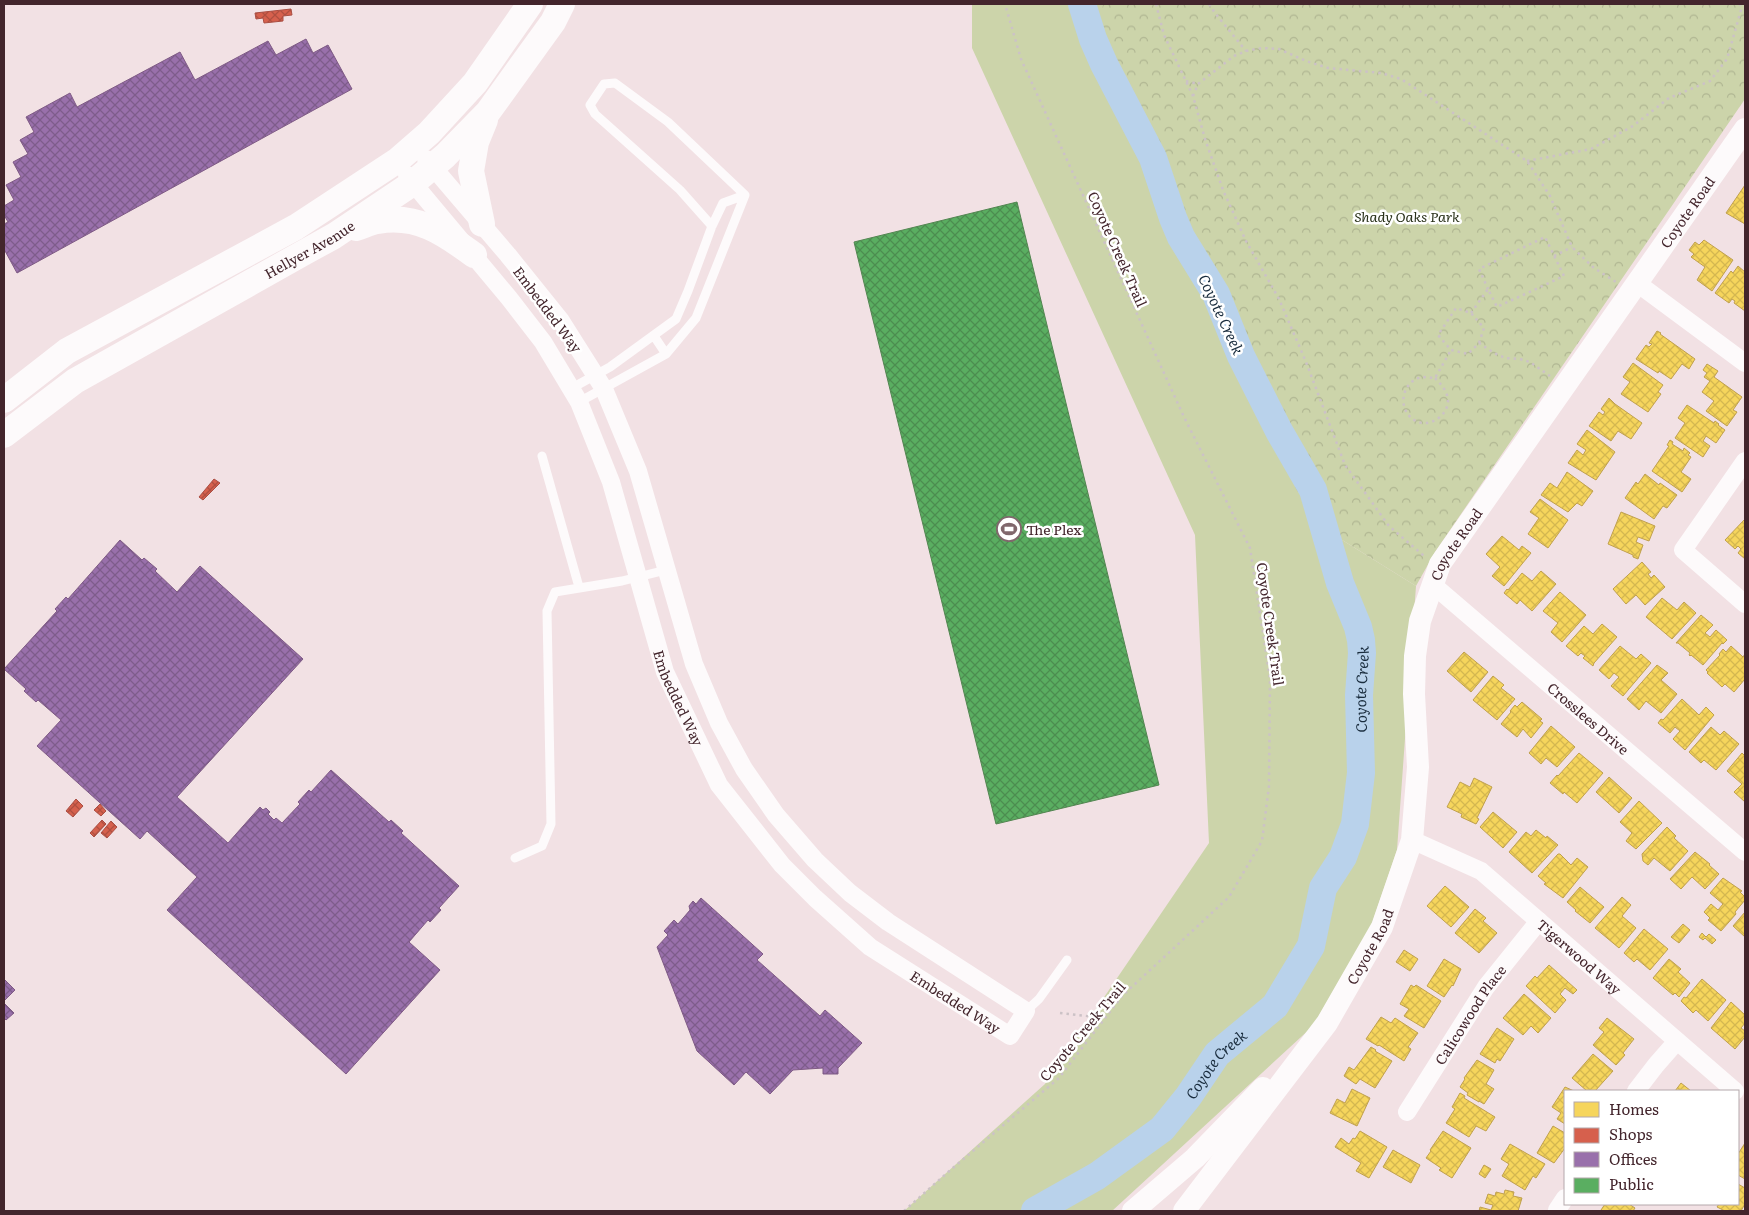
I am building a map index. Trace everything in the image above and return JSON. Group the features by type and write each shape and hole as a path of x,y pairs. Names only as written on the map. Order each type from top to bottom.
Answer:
{"main road":[{"name":"Hellyer Avenue","path":"4,400 67,350 296,227 406,153 445,117 475,83 530,4"},
{"name":"Hellyer Avenue","path":"4,435 75,381 334,236 413,183 433,167 488,112 553,22 562,4"},
{"path":"482,224 471,171 476,142 488,112"},
{"path":"334,236 378,221 409,220 445,235 474,255"}],"street":[{"name":"Coyote Road","path":"1184,1211 1327,1023 1382,927 1412,840 1418,767 1414,694 1415,656 1420,621 1440,564 1628,283 1745,128"},
{"name":"Embedded Way","path":"406,153 433,167 482,224 561,321 600,382 638,471 694,664 718,723 744,768 776,815 815,860 865,905 888,922 1026,1011 1010,1036 870,947 815,898 782,865 720,785 665,672 611,482 576,395 538,336 509,298 413,183 406,153"},
{"path":"1628,283 1745,363"},
{"path":"1745,461 1683,550 1745,604"},
{"name":"Crosslees Drive","path":"1432,584 1745,852"},
{"name":"Tigerwood Way","path":"1412,840 1481,872 1734,1090"},
{"name":"Calicowood Place","path":"1407,1112 1486,987 1540,921"},
{"name":"Coyote Road","path":"1133,1211 1195,1158 1327,1023"},
{"path":"1637,1090 1677,1041"}],"lane":[{"path":"712,226 680,190 595,114 590,105 604,84 615,83 668,122 745,195"},
{"path":"576,395 600,382 610,367 676,319 712,226 723,203 745,195"},
{"path":"576,395 600,382 666,354 696,318 745,195"},
{"path":"654,336 666,354"},
{"path":"542,456 579,588"},
{"path":"515,858 542,846 551,824 546,611 555,592 666,570"},
{"path":"1026,1011 1039,999 1067,960"}],"path":[{"name":"Coyote Creek Trail","path":"904,1211 1059,1078 1122,996 1229,897 1262,841 1269,786 1270,679 1250,548 1184,417 1021,59 1005,4"},
{"path":"1156,4 1164,35 1193,96 1205,139 1223,190 1246,241 1279,299 1306,362 1345,465 1389,526 1425,557"},
{"path":"1209,4 1246,51"},
{"path":"1527,161 1591,148 1633,126 1669,98 1710,81 1727,58 1741,10 1740,4"},
{"path":"1193,96 1198,84 1234,56 1246,51 1262,48 1279,49 1328,68 1381,73 1401,79 1527,161 1550,196 1572,247 1594,268 1628,283"},
{"path":"1186,81 1198,84"},
{"path":"1545,238 1564,276 1497,307 1488,289 1479,269 1545,238"},
{"path":"1554,256 1572,247"},
{"path":"1471,313 1488,289"},
{"path":"1456,308 1471,313 1484,328 1479,343 1468,354 1451,350 1438,335 1456,308"},
{"path":"1479,343 1505,358 1530,362 1551,377"},
{"path":"1435,378 1451,350"},
{"path":"1422,377 1435,378 1444,387 1448,402 1444,412 1437,420 1427,423 1416,422 1408,414 1403,404 1404,392 1411,383 1422,377"},
{"path":"1060,1013 1105,1018"}],"green space":[{"path":"972,4 1103,4 1310,520 1416,586 1397,850 1371,926 1313,1026 1112,1211 904,1211 1045,1084 1209,843 1195,535 972,48"},
{"name":"Shady Oaks Park","path":"1103,4 1745,4 1745,99 1435,552 1416,586 1310,520 1225,330 1099,38"}],"building: Homes":[{"path":"1745,185 1745,224 1726,213"},
{"path":"1704,240 1733,260 1712,291 1697,280 1705,267 1691,257 1694,254 1689,250 1695,242 1699,245"},
{"path":"1738,266 1745,272 1745,311 1734,303 1735,301 1732,299 1729,303 1715,293 1731,271 1733,273"},
{"path":"1657,331 1695,359 1689,369 1682,364 1671,379 1636,359 1646,345 1649,347 1652,344 1649,343"},
{"path":"1633,363 1663,385 1658,392 1661,394 1648,412 1621,394 1630,382 1623,377"},
{"path":"1707,364 1718,371 1714,377 1742,397 1733,410 1737,412 1727,426 1706,411 1714,401 1702,392 1710,381 1704,377 1707,373 1703,370"},
{"path":"1609,398 1642,423 1631,439 1618,431 1611,441 1589,426 1599,412 1603,415 1605,412 1601,409"},
{"path":"1687,405 1714,423 1715,421 1725,430 1716,443 1706,436 1703,441 1710,446 1703,457 1675,438 1685,423 1678,418"},
{"path":"1587,430 1615,452 1596,480 1568,463 1577,450 1583,455 1586,450 1577,444"},
{"path":"1670,440 1673,442 1672,444 1683,451 1684,448 1690,453 1688,455 1691,457 1681,472 1691,479 1682,492 1652,471 1669,446 1667,445"},
{"path":"1567,472 1593,491 1582,506 1577,503 1568,512 1541,495 1550,483 1557,488"},
{"path":"1645,474 1659,485 1660,483 1677,495 1667,508 1663,506 1654,519 1625,498 1636,482 1638,484"},
{"path":"1540,499 1568,520 1548,548 1528,534 1539,518 1530,512"},
{"path":"1621,512 1655,526 1649,541 1638,537 1636,542 1643,545 1638,559 1608,544"},
{"path":"1745,519 1745,559 1738,553 1741,549 1738,546 1735,549 1725,540"},
{"path":"1502,536 1519,550 1522,546 1531,553 1504,586 1492,576 1500,567 1486,554"},
{"path":"1642,562 1651,572 1648,574 1651,578 1654,575 1665,587 1645,605 1636,595 1626,604 1613,589"},
{"path":"1541,571 1556,584 1532,611 1520,600 1517,604 1504,593 1522,573 1532,581"},
{"path":"1560,592 1586,615 1562,642 1551,632 1558,623 1543,611"},
{"path":"1662,598 1677,610 1684,602 1696,613 1672,639 1646,617"},
{"path":"1701,615 1713,625 1705,633 1710,637 1716,630 1727,640 1722,643 1703,665 1676,643"},
{"path":"1602,624 1617,637 1593,666 1583,658 1585,656 1581,653 1578,656 1566,646 1584,626 1593,634"},
{"path":"1620,646 1636,659 1641,654 1651,663 1623,696 1611,686 1619,677 1614,673 1609,679 1599,670"},
{"path":"1731,646 1743,657 1745,654 1745,679 1734,692 1725,684 1722,687 1706,670 1723,649 1726,652"},
{"path":"1464,652 1488,672 1471,692 1447,671"},
{"path":"1657,665 1668,673 1661,680 1677,694 1661,713 1646,701 1639,710 1627,699"},
{"path":"1493,676 1504,685 1501,688 1515,699 1497,720 1473,700"},
{"path":"1682,699 1699,715 1706,707 1714,715 1685,750 1673,739 1680,731 1675,727 1670,733 1658,723"},
{"path":"1522,702 1542,719 1540,721 1543,723 1531,738 1523,729 1517,737 1501,724 1515,705 1517,707"},
{"path":"1551,726 1575,747 1557,767 1546,758 1541,764 1529,753"},
{"path":"1711,727 1720,735 1724,731 1739,744 1716,770 1704,760 1701,763 1689,752"},
{"path":"1579,753 1603,773 1577,803 1550,783"},
{"path":"1742,753 1745,756 1745,802 1734,792 1742,784 1727,771"},
{"path":"1609,777 1632,798 1619,813 1596,792"},
{"path":"1474,778 1492,787 1476,824 1461,817 1462,814 1447,807 1460,782 1470,787"},
{"path":"1639,801 1662,823 1636,849 1626,841 1632,833 1620,822"},
{"path":"1493,812 1517,832 1503,848 1480,827"},
{"path":"1667,827 1676,836 1674,838 1688,851 1670,871 1654,858 1648,865 1643,861 1642,854"},
{"path":"1536,830 1558,845 1532,873 1509,852 1526,832 1531,836"},
{"path":"1695,852 1719,874 1705,889 1692,877 1681,889 1670,879"},
{"path":"1558,854 1571,865 1577,858 1588,867 1563,898 1544,884 1546,883 1538,876"},
{"path":"1723,878 1742,891 1740,892 1745,897 1745,900 1721,931 1708,920 1710,918 1704,912 1711,904 1718,910 1723,904 1710,893"},
{"path":"1445,886 1469,907 1451,927 1427,906"},
{"path":"1580,887 1604,907 1590,923 1567,902"},
{"path":"1622,897 1631,905 1622,916 1636,928 1619,948 1595,928"},
{"path":"1475,909 1486,918 1483,921 1497,933 1479,953 1455,933"},
{"path":"1745,912 1745,937 1733,926"},
{"path":"1683,924 1690,930 1679,943 1671,937"},
{"path":"1644,929 1668,949 1650,970 1637,959 1634,962 1624,953"},
{"path":"1702,933 1706,937 1709,934 1716,940 1712,944 1705,938 1703,940 1699,937"},
{"path":"1404,950 1418,959 1410,971 1396,962"},
{"path":"1444,959 1461,969 1453,986 1444,997 1427,986"},
{"path":"1669,959 1681,969 1678,972 1690,983 1679,997 1675,993 1673,995 1653,978"},
{"path":"1549,965 1577,990 1573,994 1565,988 1560,994 1566,1000 1555,1013 1526,986 1535,976 1537,978"},
{"path":"1702,979 1726,1000 1708,1021 1696,1010 1693,1013 1681,1001 1684,997 1686,998"},
{"path":"1411,985 1414,987 1416,985 1441,1001 1424,1028 1404,1016 1409,1009 1400,1004"},
{"path":"1524,994 1551,1018 1538,1033 1531,1026 1523,1035 1503,1018"},
{"path":"1731,1002 1745,1015 1745,1023 1741,1028 1745,1031 1745,1037 1735,1049 1711,1028"},
{"path":"1381,1017 1391,1023 1395,1018 1418,1033 1408,1047 1411,1049 1404,1061 1366,1039"},
{"path":"1607,1018 1634,1039 1623,1053 1625,1055 1616,1065 1593,1045 1604,1032 1599,1028"},
{"path":"1497,1028 1514,1039 1500,1061 1497,1059 1495,1063 1480,1054"},
{"path":"1371,1047 1392,1061 1375,1088 1360,1079 1356,1084 1344,1076 1349,1067 1354,1070"},
{"path":"1593,1054 1613,1071 1596,1090 1586,1090 1572,1078"},
{"path":"1477,1060 1494,1070 1486,1084 1494,1089 1484,1104 1467,1095 1468,1093 1460,1087"},
{"path":"1681,1083 1690,1090 1676,1090"},
{"path":"1565,1087 1572,1090 1564,1090 1564,1123 1557,1119 1561,1113 1552,1107"},
{"path":"1352,1089 1370,1098 1357,1126 1330,1113 1337,1099 1345,1103"},
{"path":"1460,1093 1465,1096 1464,1098 1495,1117 1486,1131 1476,1126 1469,1137 1446,1123 1455,1109 1452,1107"},
{"path":"1553,1126 1564,1132 1564,1149 1554,1163 1537,1153"},
{"path":"1360,1131 1387,1147 1369,1178 1356,1171 1361,1163 1335,1147 1341,1138 1349,1144"},
{"path":"1443,1131 1471,1148 1452,1178 1439,1170 1441,1168 1426,1158"},
{"path":"1745,1143 1745,1179 1739,1176 1739,1152"},
{"path":"1510,1144 1545,1164 1536,1178 1533,1176 1525,1190 1502,1176 1509,1164 1501,1159"},
{"path":"1393,1150 1420,1165 1411,1183 1383,1167"},
{"path":"1484,1165 1491,1169 1485,1178 1479,1174"},
{"path":"1739,1185 1745,1188 1745,1204 1741,1211 1725,1211 1717,1207 1718,1205 1739,1205"},
{"path":"1505,1190 1514,1192 1513,1196 1522,1198 1518,1211 1479,1211 1480,1207 1491,1210 1493,1205 1485,1203 1488,1194 1495,1196 1496,1192 1504,1194"},
{"path":"1604,1205 1630,1205 1635,1208 1633,1211 1601,1210"}],"building: Shops":[{"path":"291,9 292,15 283,16 283,21 264,23 263,18 256,19 255,13"},
{"path":"214,479 220,483 203,500 199,497"},
{"path":"76,799 83,806 73,817 66,811"},
{"path":"100,804 106,811 101,816 94,810"},
{"path":"102,820 106,824 94,837 90,833"},
{"path":"111,821 117,827 107,838 101,833"}],"building: Offices":[{"path":"306,39 313,53 328,45 352,89 17,273 4,249 4,224 8,222 4,215 4,206 14,200 6,185 21,177 13,162 28,154 20,140 34,132 26,117 70,93 77,107 180,52 195,80 268,41 276,55"},
{"path":"120,540 142,560 144,558 157,569 155,571 177,592 200,566 303,659 177,797 228,843 260,807 263,810 266,808 270,812 268,814 274,820 276,818 282,823 300,804 298,802 309,790 311,792 331,770 389,822 391,820 403,831 401,833 459,886 439,908 441,910 430,922 428,920 409,942 440,970 346,1074 167,910 197,877 147,831 140,839 37,746 61,720 38,700 36,702 24,691 26,689 4,669 57,611 55,609 66,597 68,599"},
{"path":"701,898 763,954 757,960 820,1016 825,1010 862,1043 838,1068 838,1074 823,1074 823,1068 793,1070 770,1094 746,1072 734,1085 697,1051 657,947 668,935 664,931 674,920 678,924 690,910 689,906 693,901 696,904"},
{"path":"4,979 15,990 4,1001"},
{"path":"4,1003 14,1013 6,1020 4,1018"}],"building: Public":[{"path":"1017,202 1159,785 996,824 854,242"}],"waterway":[{"name":"Coyote Creek","path":"1035,1211 1097,1176 1162,1129 1188,1097 1217,1054 1275,1006 1311,946 1323,888 1343,857 1355,824 1361,773 1359,695 1361,640 1358,627 1340,583 1313,490 1279,431 1241,356 1216,294 1181,237 1153,158 1104,64 1093,39 1082,4"}],"place":[{"name":"The Plex","path":"1009,529"}]}
